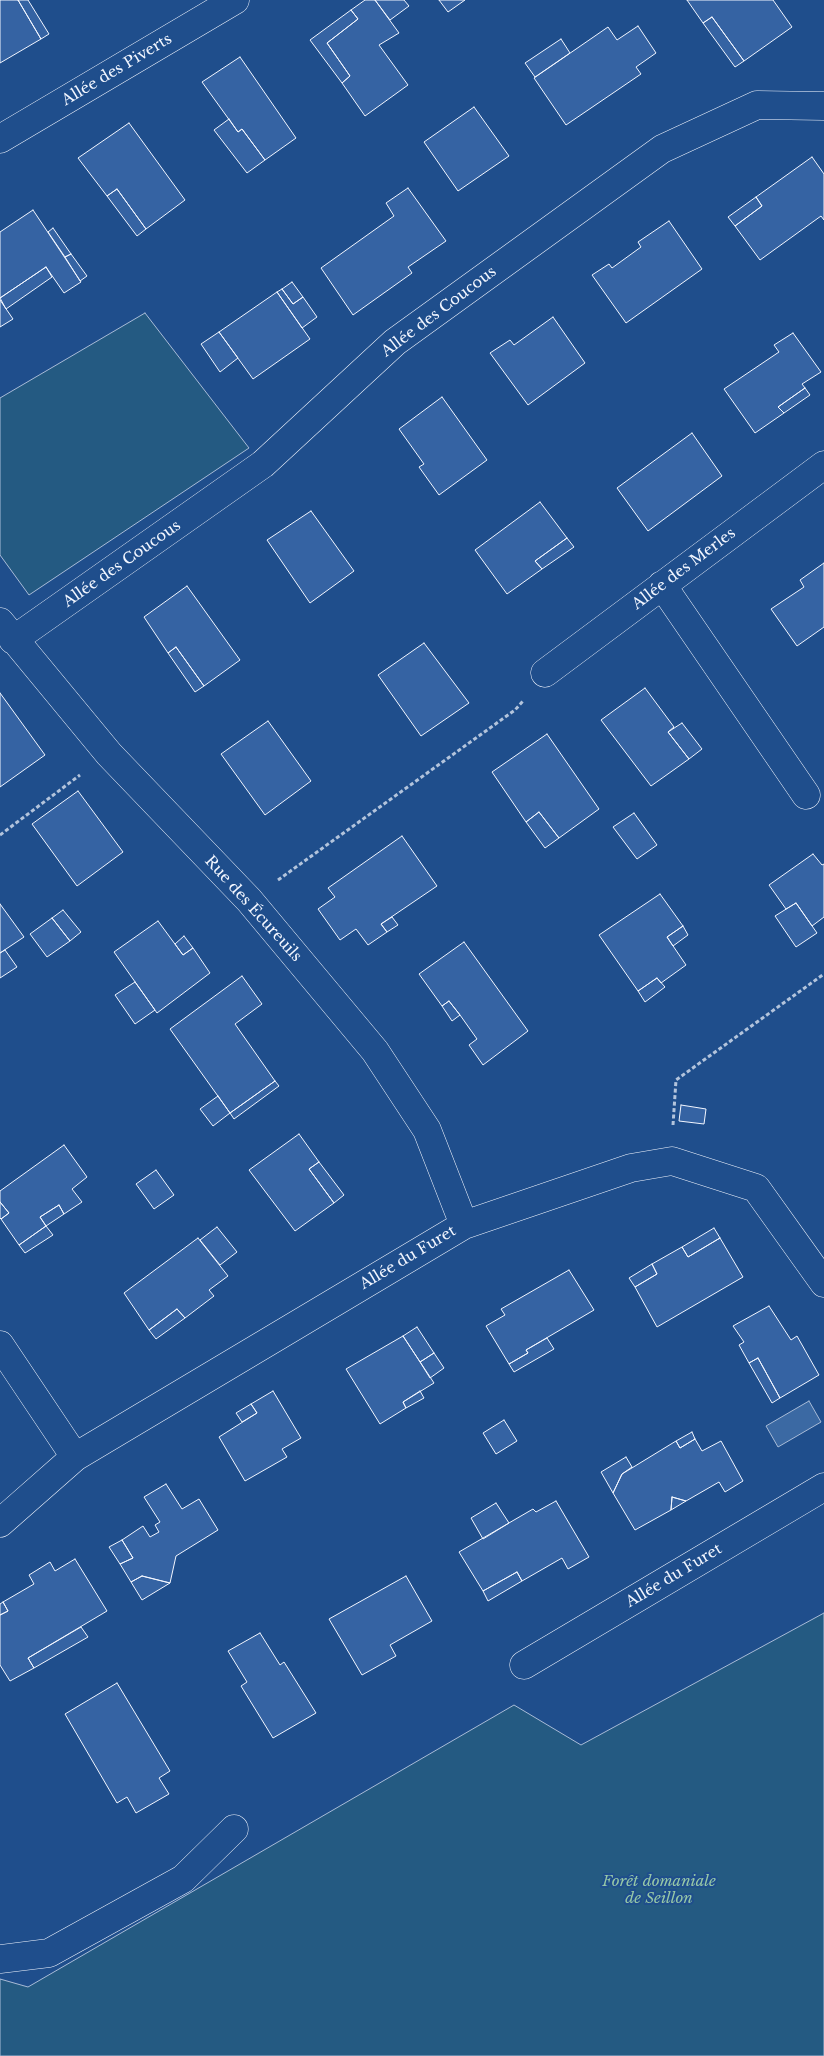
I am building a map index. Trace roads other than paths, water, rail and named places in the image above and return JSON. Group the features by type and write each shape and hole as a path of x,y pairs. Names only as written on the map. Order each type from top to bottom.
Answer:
{"street":[{"name":"Allée des Piverts","path":"0,139 235,0"},
{"name":"Allée des Coucous","path":"6,631 263,464 395,342 662,149 757,105 824,106"},
{"name":"Allée des Merles","path":"545,673 824,465"},
{"path":"662,585 806,795"},
{"name":"Rue des Écureuils","path":"6,631 109,754 250,900 375,1051 427,1130 464,1225"},
{"name":"Allée du Furet","path":"0,1523 75,1457 464,1225 631,1168 672,1161 756,1188 824,1283"},
{"path":"0,1345 75,1457"},
{"name":"Allée du Furet","path":"524,1665 824,1487"},
{"path":"0,1959 49,1953 174,1884 182,1879 234,1829"}],"park label":[{"name":"Forêt domaniale de Seillon","path":"659,1890"}]}
